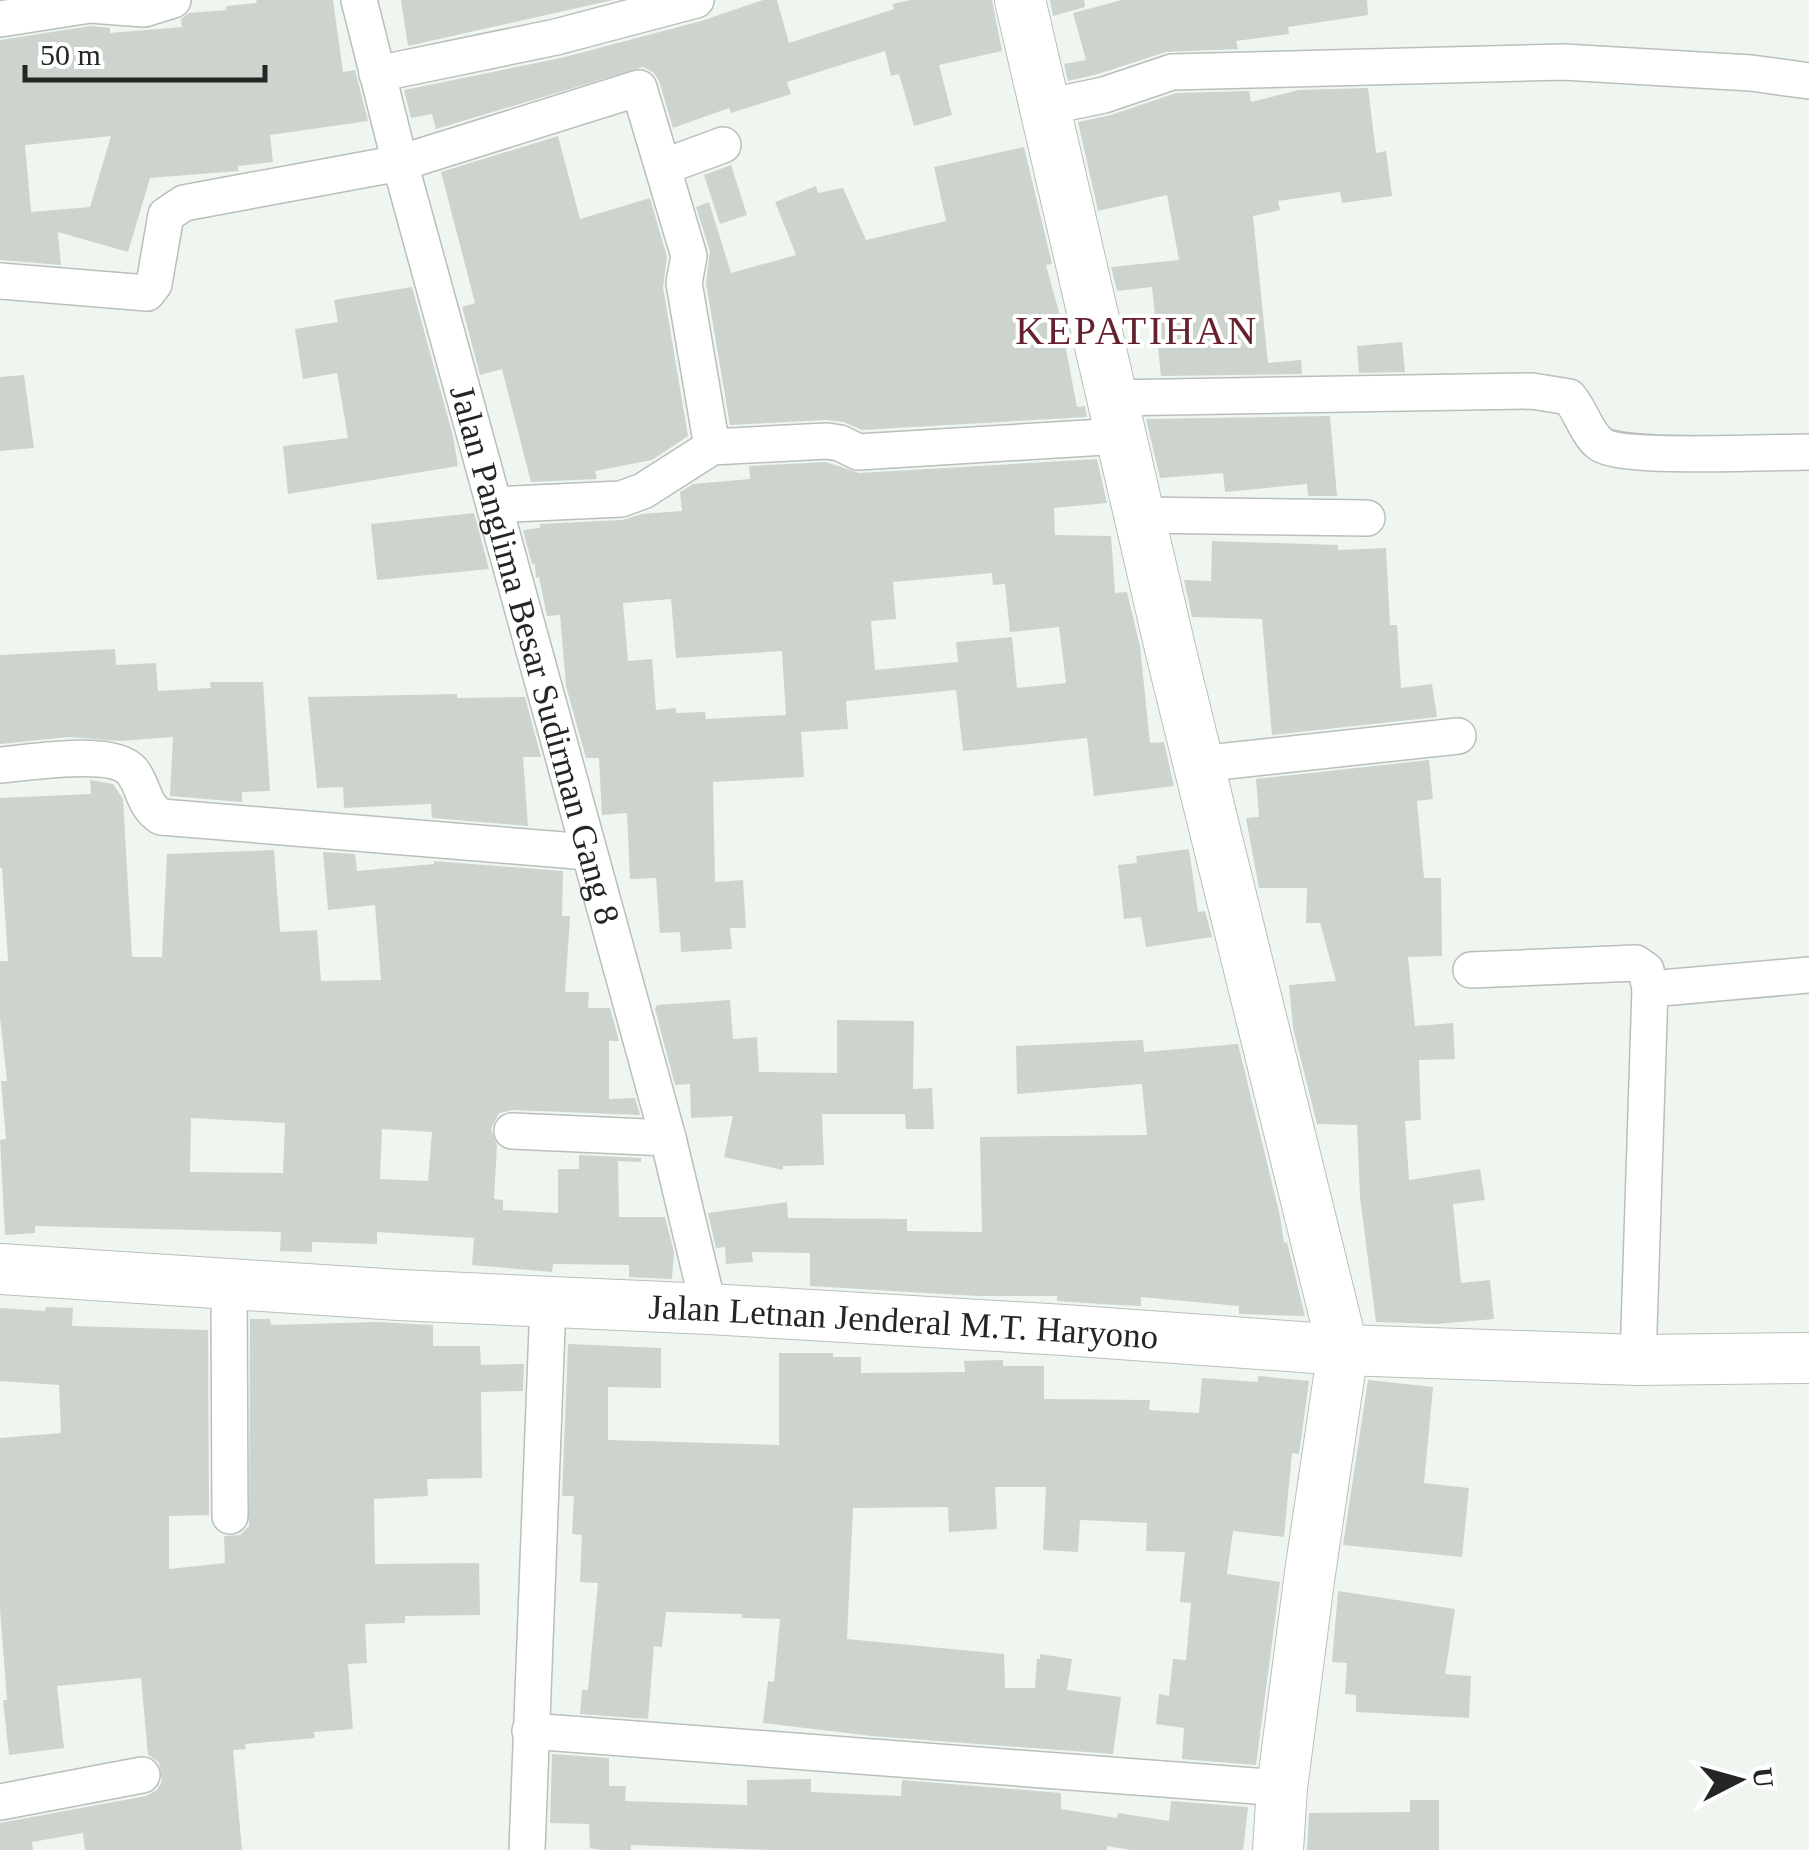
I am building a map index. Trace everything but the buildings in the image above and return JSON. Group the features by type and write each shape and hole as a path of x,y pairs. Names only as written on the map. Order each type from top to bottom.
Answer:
{"street":[{"path":"0,19 59,5 144,9 172,0"},
{"name":"Jalan Panglima Besar Sudirman Gang 8","path":"358,0 668,1138 709,1308"},
{"path":"377,74 556,38 696,0"},
{"path":"1020,0 1138,515 1343,1350 1282,1788 1278,1850"},
{"path":"1046,107 1104,95 1172,72 1562,62 1751,73 1809,81"},
{"path":"0,282 147,293 154,284 166,214 184,203 400,163 639,88 690,256 684,283 712,447"},
{"path":"663,166 724,145"},
{"path":"494,505 622,499 643,491 712,447 827,441 858,452 1115,417 1532,391 1569,398 1597,443 1609,450 1809,452"},
{"path":"1138,515 1367,518"},
{"path":"1198,764 1458,736"},
{"path":"0,765 95,758 118,762 132,771 152,812 161,817 588,852"},
{"path":"1471,970 1636,963 1646,970 1650,989 1638,1360"},
{"path":"1650,989 1809,975"},
{"path":"512,1131 668,1138"},
{"name":"Jalan Letnan Jenderal M.T. Haryono","path":"0,1269 709,1308 1343,1350 1638,1360 1809,1358"},
{"path":"229,1284 230,1516"},
{"path":"527,1850 548,1302"},
{"path":"530,1731 1282,1788"},
{"path":"0,1802 142,1775"}],"district":[{"name":"KEPATIHAN","path":"1137,330"}]}
